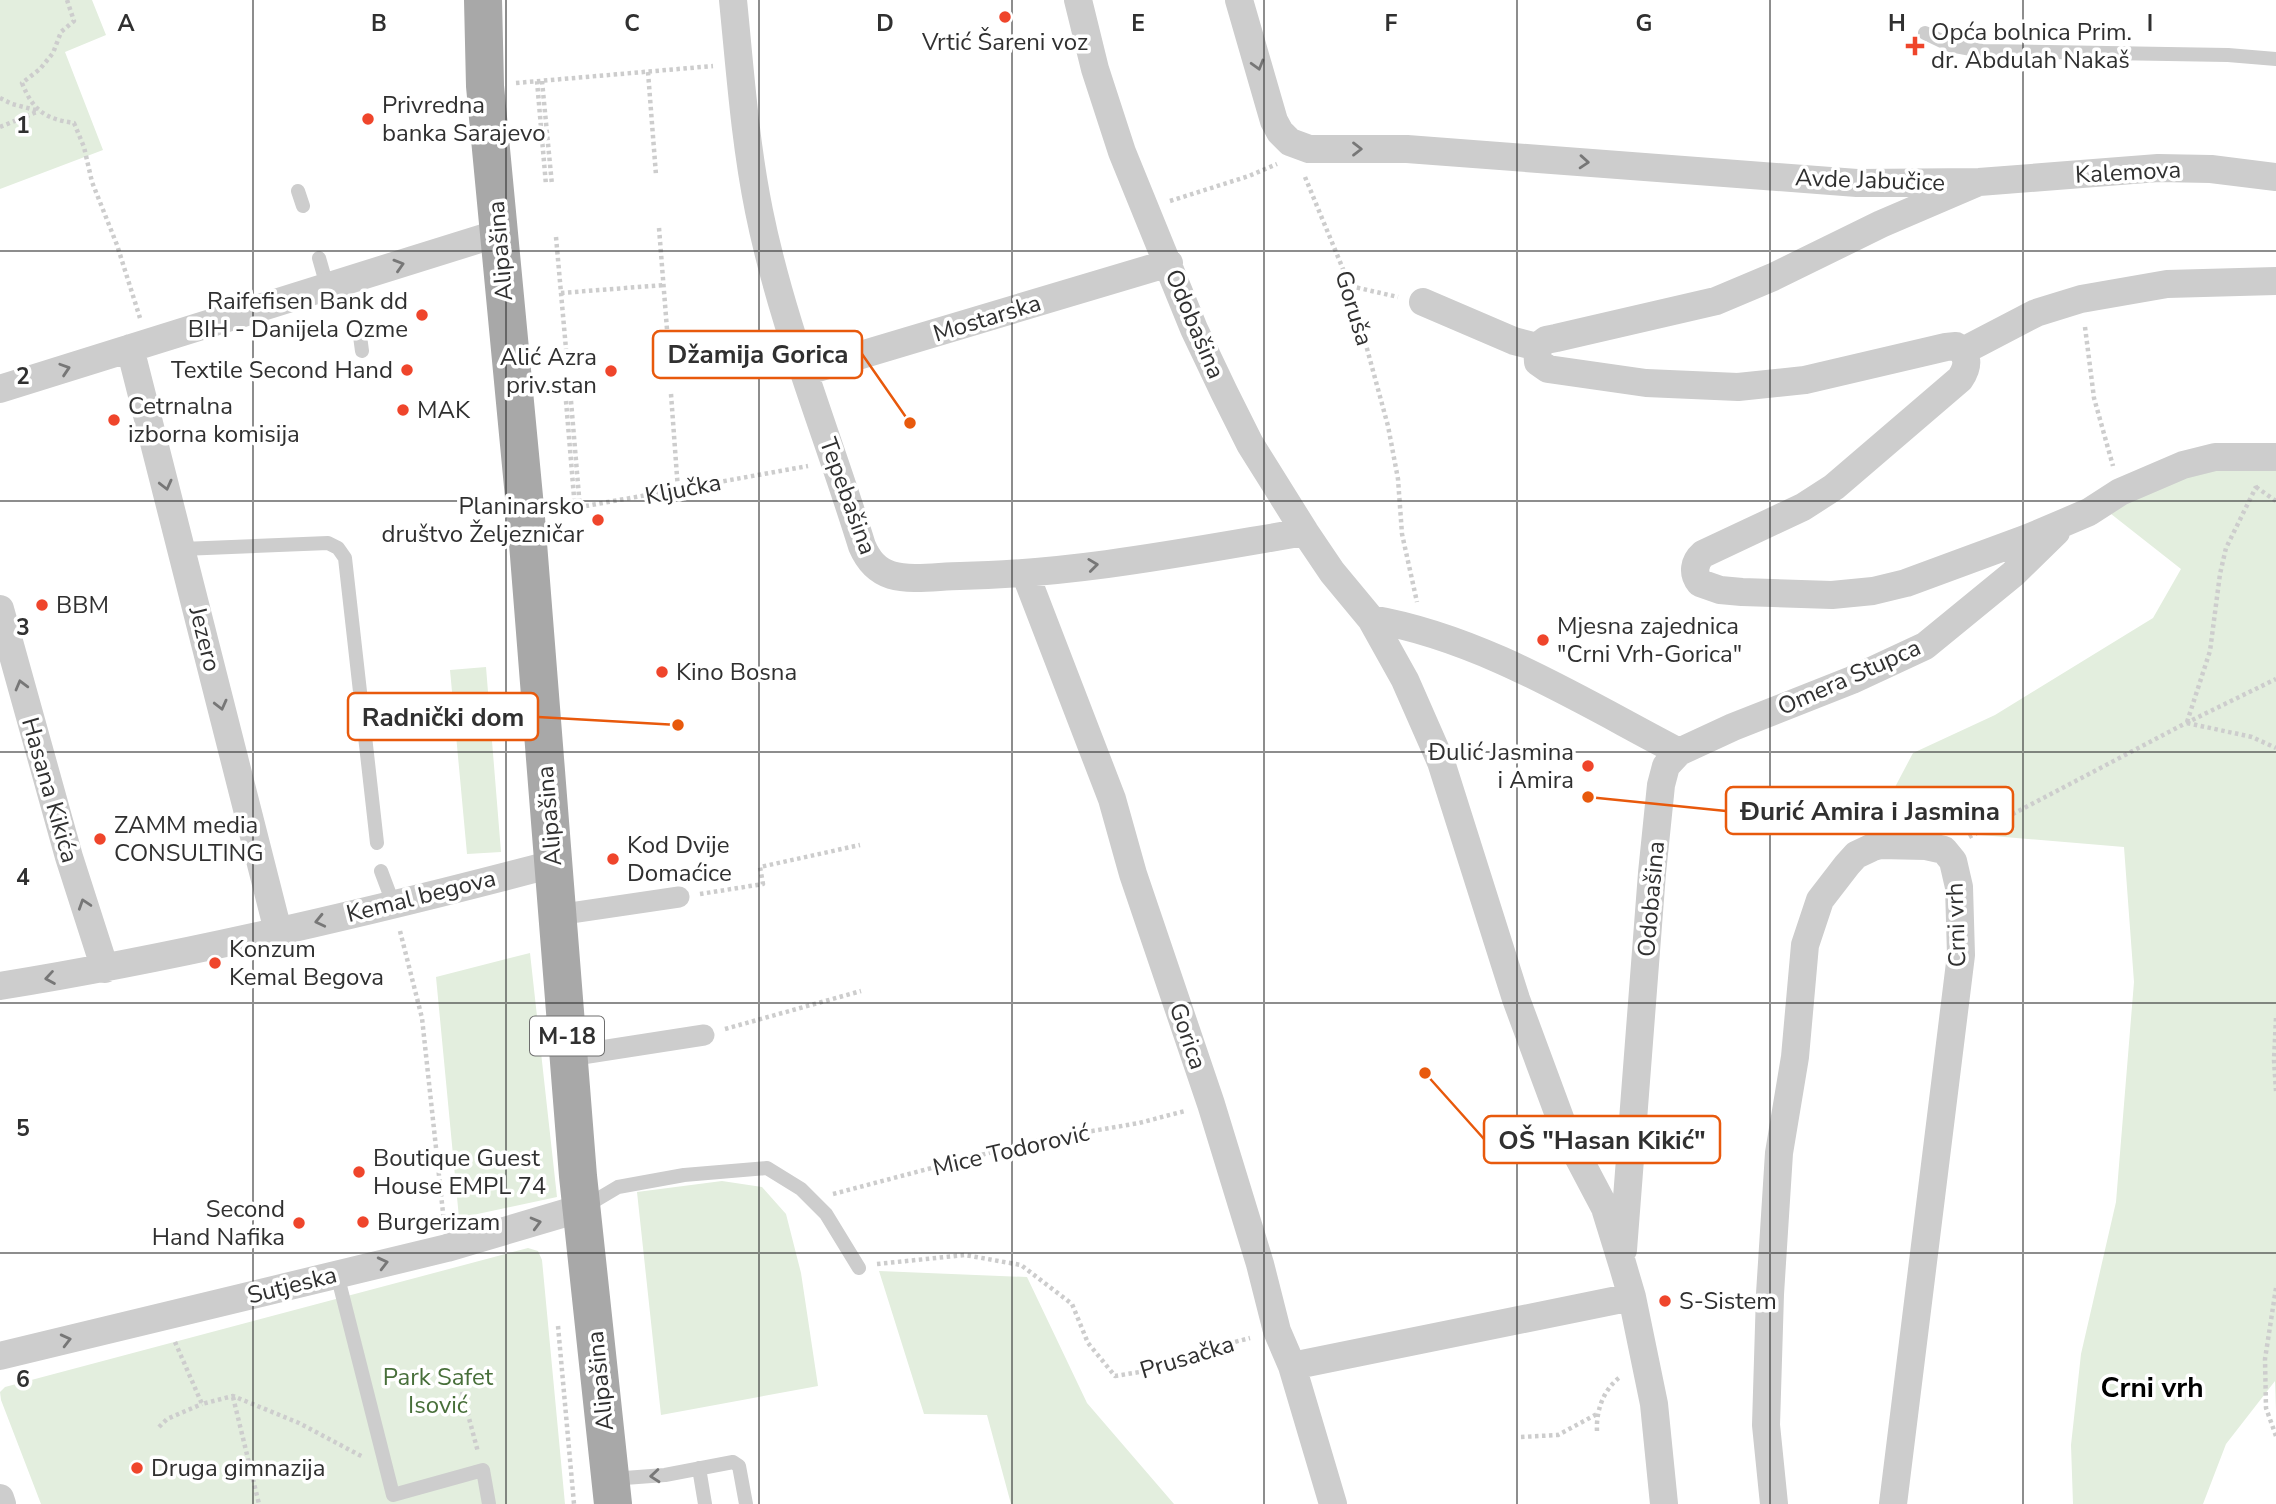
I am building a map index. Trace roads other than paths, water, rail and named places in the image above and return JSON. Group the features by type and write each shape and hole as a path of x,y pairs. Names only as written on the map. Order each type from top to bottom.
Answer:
{"main road":[{"name":"Alipašina","path":"459,0 500,85"},
{"name":"Alipašina","path":"483,0 500,85 499,233 526,518 582,1208 612,1492"}],"street":[{"name":"Tepebašina","path":"733,0 759,211 804,372 862,546 874,566 894,576 905,577 1025,573 1172,554 1305,532"},
{"name":"Odobašina","path":"1078,0 1095,69 1122,152 1224,392 1250,444 1305,532 1332,572 1371,619 1405,680 1441,762 1516,999 1566,1135 1605,1208 1622,1263 1632,1297 1654,1404 1664,1504"},
{"name":"Avde Jabučice","path":"1239,0 1280,132 1290,142 1309,149 1407,149 1857,183 1979,182"},
{"name":"Kalemova","path":"1979,182 2158,168 2211,169 2276,177"},
{"name":"Avde Jabučice","path":"1537,347 1556,338 1716,301 1773,277 1881,224 1979,182"},
{"path":"0,389 327,286 355,286 499,233"},
{"name":"Mostarska","path":"804,372 1169,262"},
{"path":"1423,302 1514,341 1537,347 1538,362 1548,369 1646,383 1738,387 1805,380 1946,347 1956,346 1963,351 2036,313 2081,299 2167,284 2276,281"},
{"name":"Jezero","path":"139,345 182,549 278,931"},
{"name":"Omera Stupca","path":"1963,351 1968,361 1966,371 1960,379 1834,487 1803,507 1703,554 1696,560 1694,569 1700,583 1720,590 1832,595 1873,592 1906,583 2067,522 2089,512 2120,492 2183,465 2215,457 2276,457"},
{"name":"Omera Stupca","path":"1679,752 1733,727 1852,680 1924,646 2013,574 2067,522"},
{"name":"Gorica","path":"1025,573 1112,799 1133,874 1211,1104 1260,1264 1277,1331 1292,1366 1333,1504"},
{"name":"Hasana Kikića","path":"0,609 69,857 105,969"},
{"path":"1371,619 1403,624 1503,660 1679,752"},
{"name":"Odobašina","path":"1622,1263 1661,785 1666,766 1679,752"},
{"name":"Crni vrh","path":"1774,1504 1766,1425 1770,1294 1779,1153 1795,1057 1805,945 1820,900 1856,855 1880,845 1926,846 1944,850 1953,861 1959,887 1961,956 1893,1504"},
{"name":"Kemal begova","path":"0,986 105,969 278,931 553,864"},
{"path":"557,915 679,897"},
{"path":"569,1056 704,1035"},
{"name":"Sutjeska","path":"0,1356 447,1248 582,1208"},
{"path":"1292,1366 1632,1297"},
{"path":"0,1498 2,1504"}],"lane":[{"path":"1924,33 1950,45 1982,51 2228,55 2276,59"},
{"path":"298,191 303,205"},
{"path":"319,258 327,286"},
{"path":"360,336 362,351"},
{"path":"182,549 328,543 338,548 345,558 377,843"},
{"path":"381,871 393,903"},
{"path":"582,1208 618,1187 684,1175 767,1168 801,1189 826,1214 859,1268"},
{"path":"337,1274 393,1495 483,1470 489,1504"},
{"path":"612,1492 665,1475 737,1463 746,1504"},
{"path":"699,1468 705,1504"}],"place":[{"name":"Vrtić Šareni voz","path":"1005,17"},
{"name":"Opća bolnica Prim. dr. Abdulah Nakaš","path":"1915,46"},
{"name":"Privredna banka Sarajevo","path":"368,119"},
{"name":"Raifefisen Bank dd BIH - Danijela Ozme","path":"422,315"},
{"name":"Textile Second Hand","path":"407,370"},
{"name":"Alić Azra priv.stan","path":"611,371"},
{"name":"MAK","path":"403,410"},
{"name":"Cetrnalna izborna komisija","path":"114,420"},
{"name":"Džamija Gorica","path":"910,423"},
{"name":"Planinarsko društvo Željezničar","path":"598,520"},
{"name":"BBM","path":"42,605"},
{"name":"Mjesna zajednica \"Crni Vrh-Gorica\"","path":"1543,640"},
{"name":"Kino Bosna","path":"662,672"},
{"name":"Radnički dom","path":"678,725"},
{"name":"Đulić Jasmina i Amira","path":"1588,766"},
{"name":"Đurić Amira i Jasmina","path":"1588,797"},
{"name":"ZAMM media CONSULTING","path":"100,839"},
{"name":"Kod Dvije Domaćice","path":"613,859"},
{"name":"Konzum Kemal Begova","path":"215,963"},
{"name":"OŠ \"Hasan Kikić\"","path":"1425,1073"},
{"name":"Boutique Guest House EMPL 74","path":"359,1172"},
{"name":"Burgerizam","path":"363,1222"},
{"name":"Second Hand Nafika","path":"299,1223"},
{"name":"S-Sistem","path":"1665,1301"},
{"name":"Druga gimnazija","path":"137,1468"}],"district":[{"name":"Crni vrh","path":"2152,1387"}],"park label":[{"name":"Park Safet Isović","path":"438,1391"}]}
